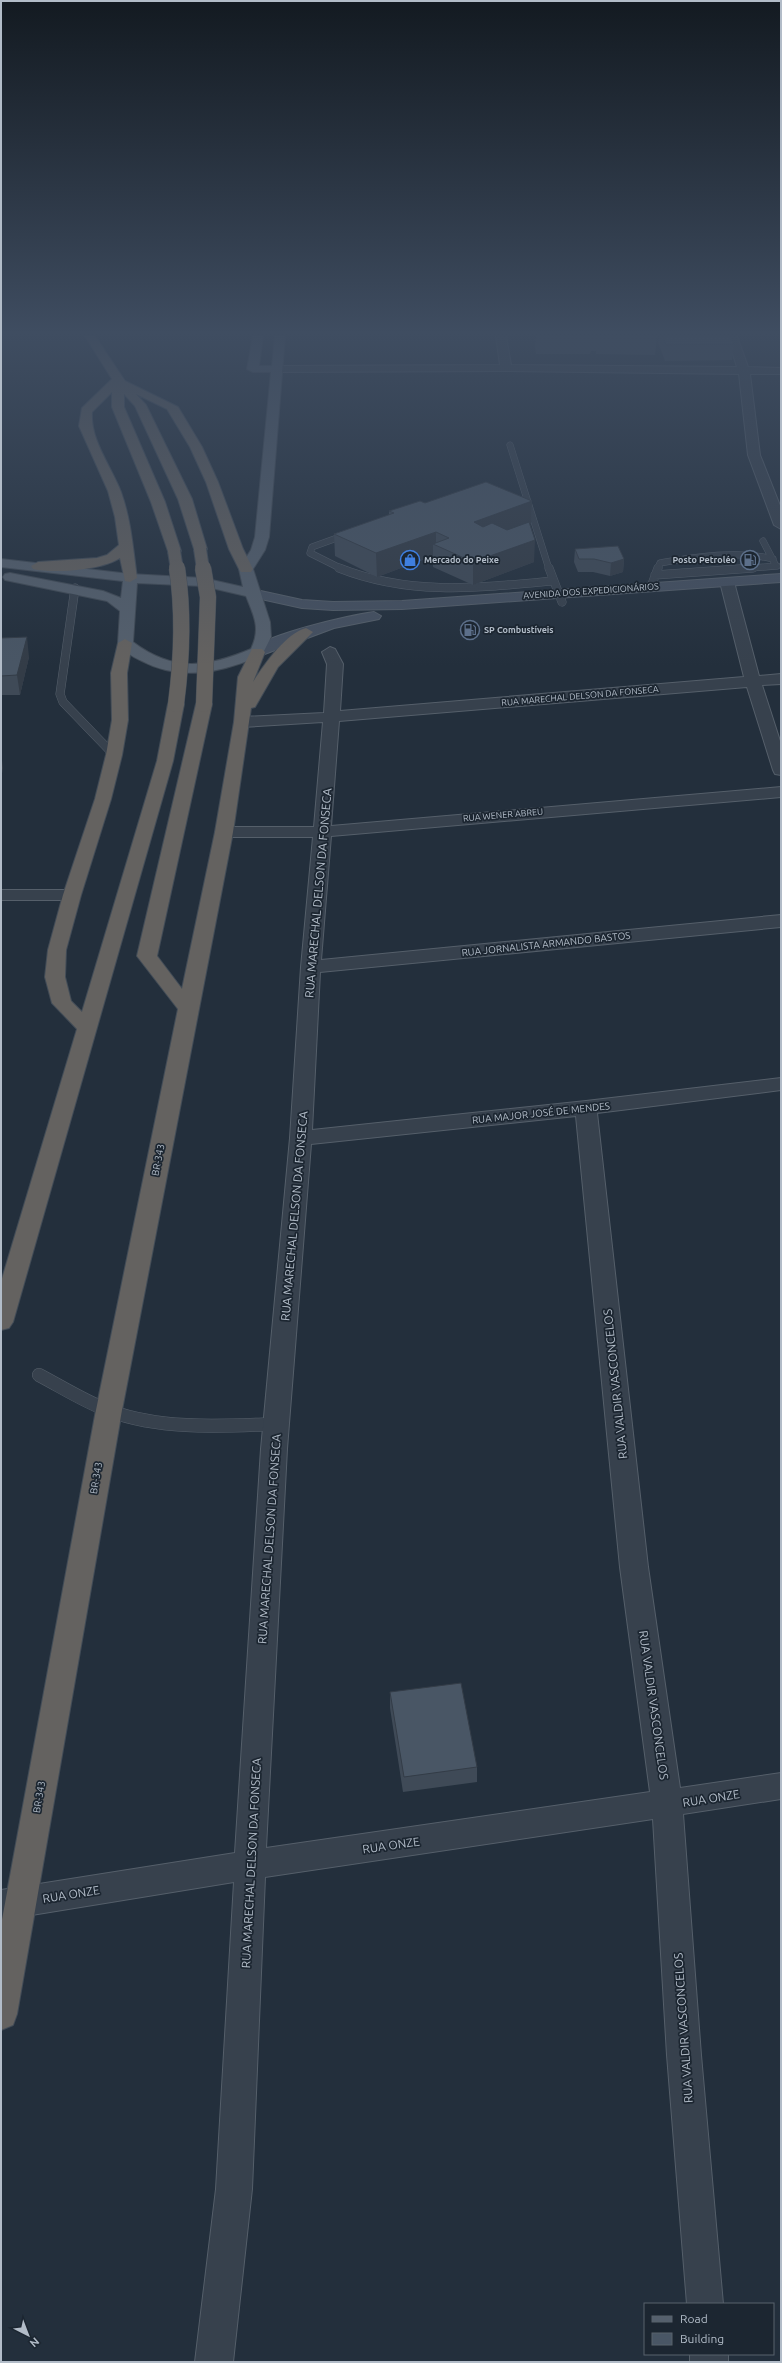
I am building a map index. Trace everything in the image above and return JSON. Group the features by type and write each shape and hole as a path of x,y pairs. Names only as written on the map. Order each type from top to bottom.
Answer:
{"highway":[{"path":"94,446 114,491 122,517 127,544 130,578"},
{"path":"1,1322 166,761 176,704 182,655 182,598 174,551 155,496 134,446"},
{"path":"160,446 185,499 200,549 208,598 204,704 194,761 164,875 147,956 188,1009"},
{"path":"196,446 219,501 236,549 246,569"},
{"path":"38,566 76,565 106,561 120,553 127,544"},
{"path":"242,720 261,680 274,660 288,645 306,632"},
{"path":"88,1029 62,1003 55,977 58,950 72,895 103,799 114,755 120,720 119,673 125,643"},
{"path":"242,720 246,677 257,652"},
{"name":"BR-343","path":"1,2014 11,1904 224,832 242,720"}],"main road":[{"path":"257,652 264,637 264,622 252,593 246,569 258,550 262,537 270,446"},
{"path":"1,563 38,566 130,578 203,582 302,604 403,609"},
{"name":"AVENIDA DOS EXPEDICIONÁRIOS","path":"558,592 729,585 780,572"},
{"path":"1,576 75,588 112,598 127,609"},
{"path":"130,578 125,643 137,654 154,663 176,669 198,669 231,664 306,632 403,609"},
{"name":"AVENIDA DOS EXPEDICIONÁRIOS","path":"403,609 653,581 781,586"},
{"path":"127,609 147,595 186,582"}],"street":[{"path":"753,446 754,455 781,525"},
{"path":"729,585 753,682 781,770"},
{"name":"RUA MARECHAL DELSON DA FONSECA","path":"214,2362 234,2189 250,1866 276,1424 301,1138 311,967 335,664 330,652"},
{"name":"RUA MARECHAL DELSON DA FONSECA","path":"242,720 331,717 781,679"},
{"name":"RUA WENER ABREU","path":"224,832 322,832 456,819 781,792"},
{"name":"RUA JORNALISTA ARMANDO BASTOS","path":"311,967 781,921"},
{"name":"RUA MAJOR JOSÉ DE MENDES","path":"301,1138 586,1108 781,1084"},
{"name":"RUA VALDIR VASCONCELOS","path":"586,1108 634,1567 667,1805 684,2055 705,2303"},
{"name":"RUA ONZE","path":"11,1904 250,1866 667,1805 781,1786"}],"lane":[{"path":"357,530 320,543 312,547 310,553 316,558 351,574 391,584 432,588 558,592 528,506 510,446"},
{"path":"520,506 528,506"},
{"path":"763,541 773,559 780,572 653,581 657,566 668,562 738,555 757,555 773,559"},
{"path":"75,588 60,694 63,702 114,755"},
{"path":"1,895 72,895"},
{"path":"39,1375 90,1403 133,1418 216,1426 276,1424"}],"building":[{"path":"486,482 532,501 474,522 483,527 492,523 507,530 529,522 535,540 473,562 433,544 449,538 436,532 376,553 334,534 394,513 389,511 420,501 425,503"},
{"path":"618,546 624,559 611,563 594,559 579,559 575,549"},
{"path":"27,637 17,675 1,676 1,638"},
{"path":"461,1683 477,1767 404,1777 390,1692"}],"place":[{"name":"Mercado do Peixe","path":"410,560"},
{"name":"Posto Petroléo","path":"750,560"},
{"name":"SP Combustíveis","path":"470,630"}]}
